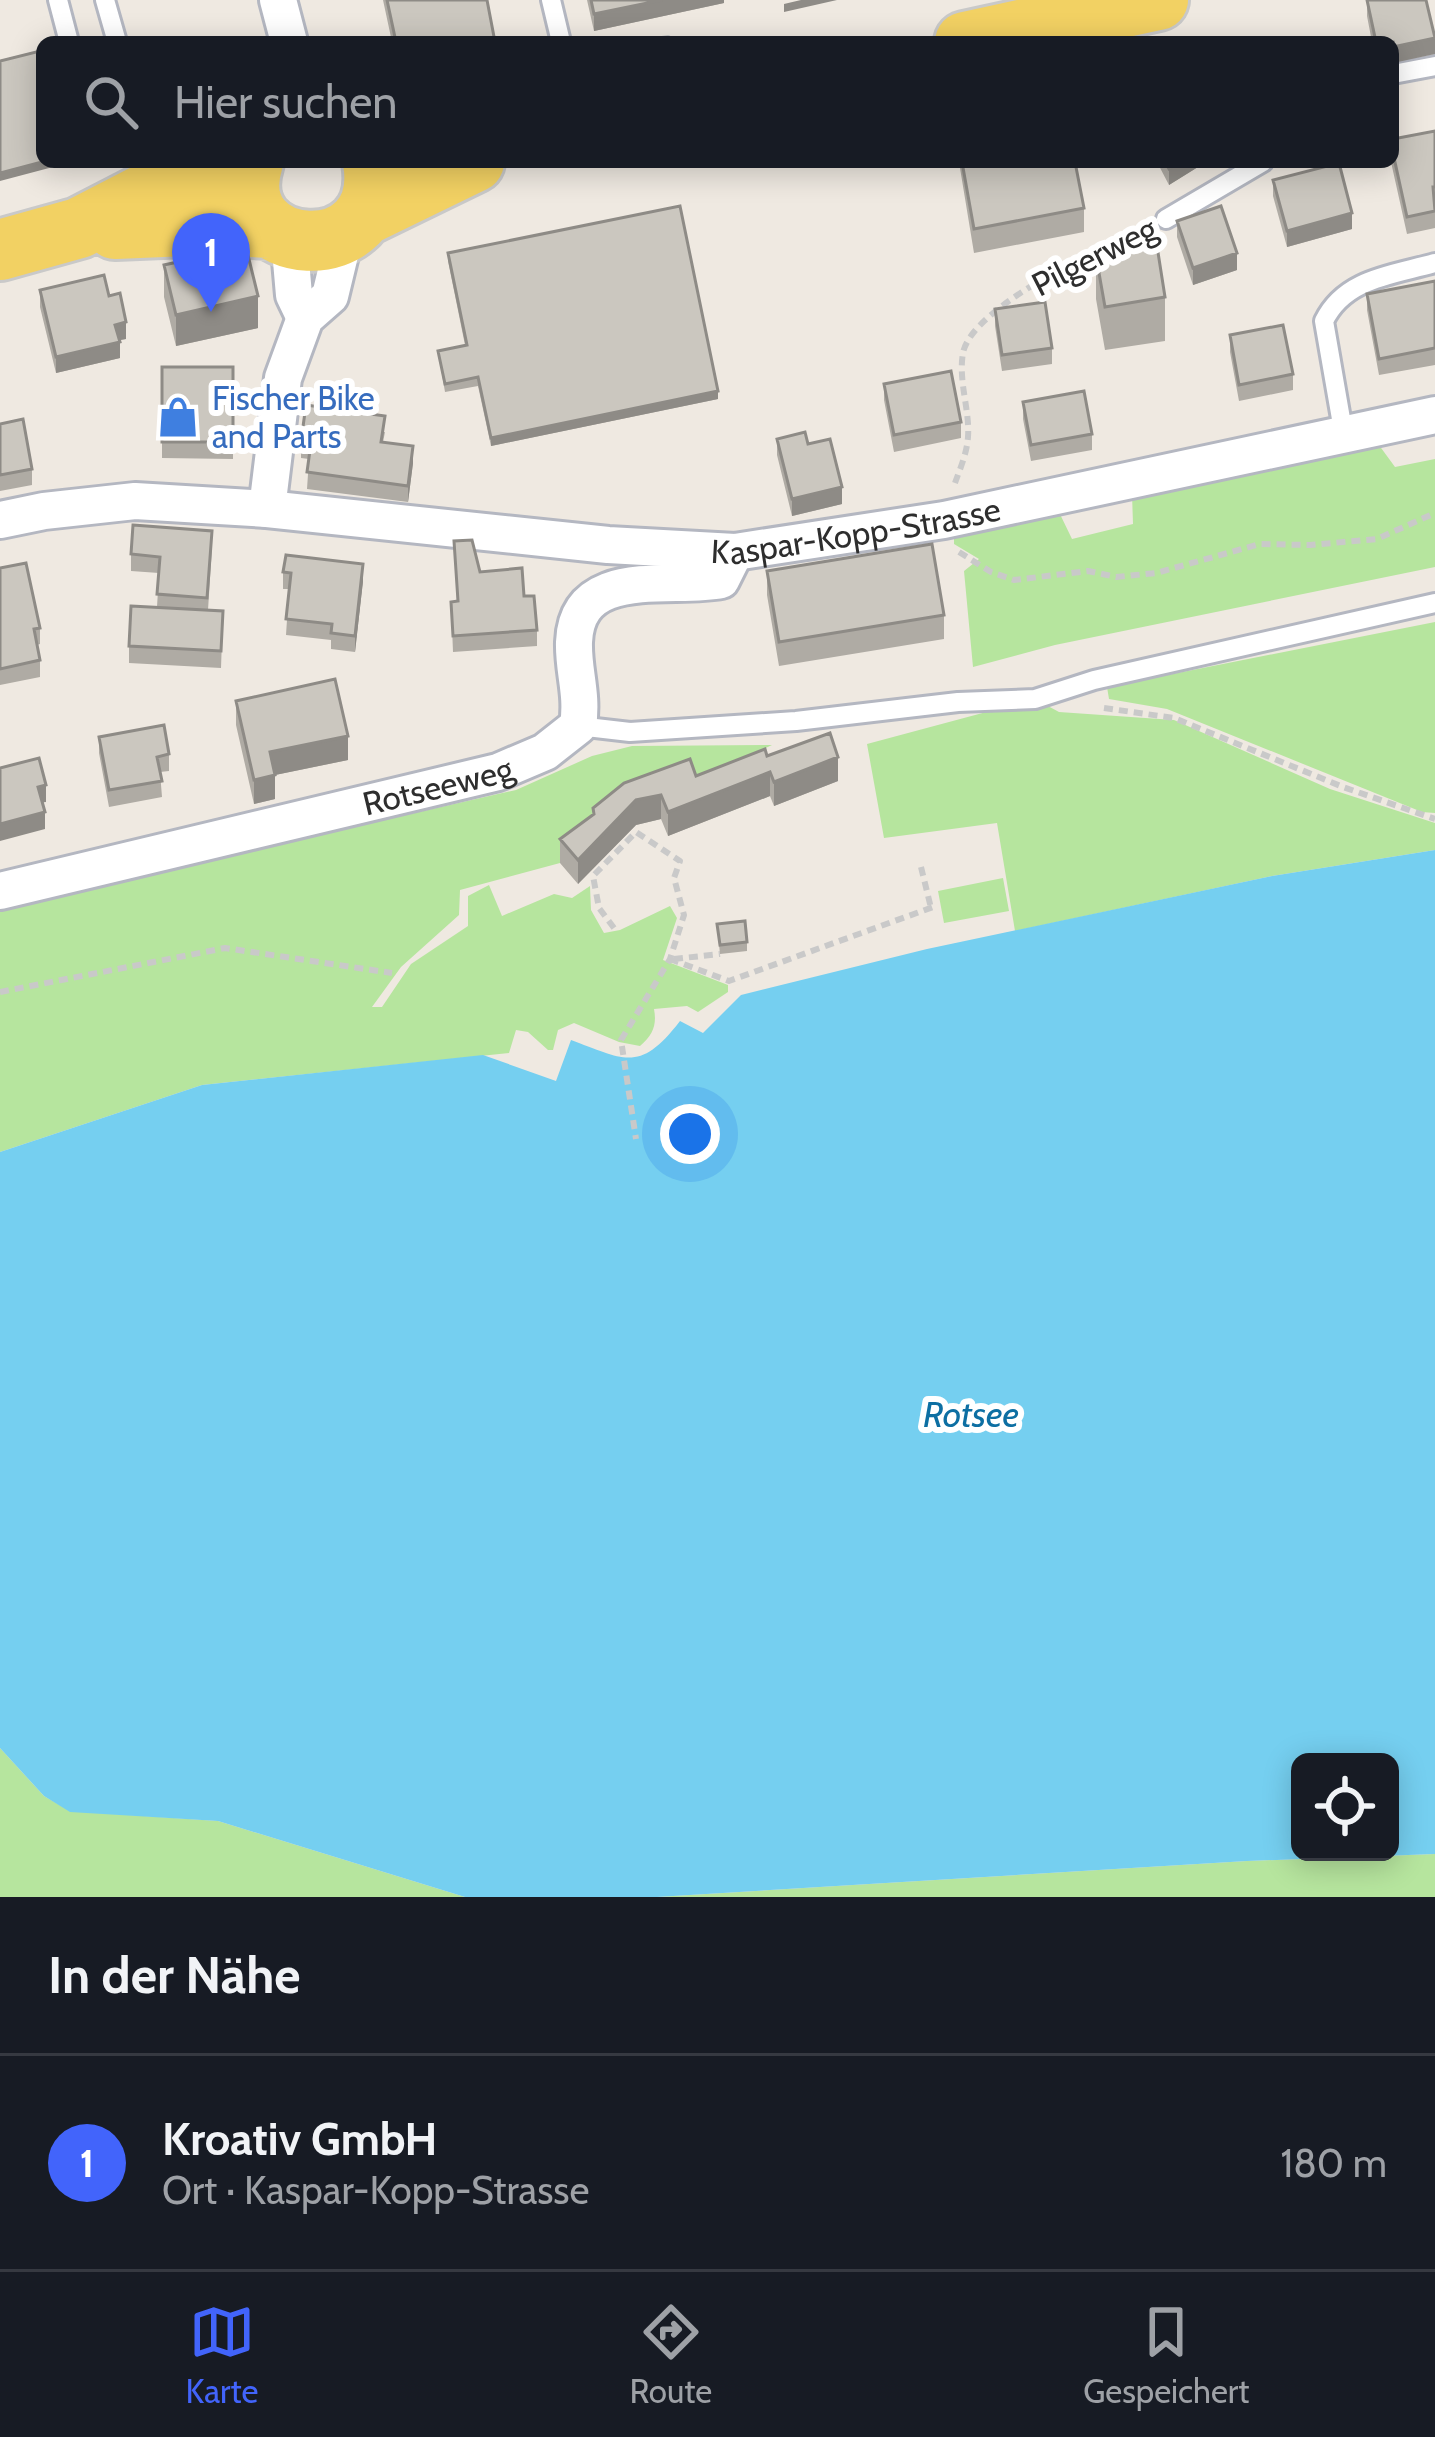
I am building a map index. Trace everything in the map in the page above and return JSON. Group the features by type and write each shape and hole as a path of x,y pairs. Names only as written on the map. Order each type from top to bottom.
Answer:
{"main road":[{"path":"1001,30 1158,0"},
{"path":"0,250 80,228 145,194 209,178 228,168"},
{"path":"252,168 248,183 253,208 328,216"},
{"path":"80,228 328,216 458,168"}],"street":[{"path":"278,0 282,36"},
{"path":"305,318 294,295 328,216"},
{"path":"267,509 283,378 305,318 330,296 328,216"},
{"name":"Kaspar-Kopp-Strasse","path":"0,520 135,501 735,553 944,520 1435,416"},
{"path":"578,726 582,699 574,642 579,616 595,597 626,584 721,580 735,553"},
{"name":"Rotseeweg","path":"0,891 498,772 545,752 578,726"}],"lane":[{"path":"58,0 67,36"},
{"path":"105,0 115,36"},
{"path":"551,0 560,36"},
{"path":"1399,73 1435,66"},
{"name":"Pilgerweg","path":"1166,219 1253,168"},
{"path":"1344,436 1324,321 1352,286 1435,263"},
{"path":"578,726 630,732 1035,699 1094,680 1435,603"}],"path":[{"name":"Pilgerweg","path":"944,520 968,436 963,350 974,333 1034,284 1076,259 1166,219"},
{"path":"944,520 945,545 1013,580 1088,571 1116,577 1156,573 1260,544 1377,539 1435,513"},
{"path":"1035,699 1174,718 1435,819"},
{"path":"614,928 599,908 592,876 636,832 680,861 674,878 684,915 670,959 621,1040 636,1139"},
{"path":"662,848 668,836"},
{"path":"670,959 729,981 933,907 921,867"},
{"path":"0,992 225,948 392,973"},
{"path":"670,959 720,954"}],"green space":[{"path":"1376,441 1395,467 1435,459 1435,567 1055,645 973,667 964,571 979,559 954,544 954,531 1058,510 1072,539 1133,524 1132,494"},
{"path":"1435,622 1435,813 1422,812 1167,709 1109,699 1107,687"},
{"path":"1035,699 1059,712 1174,720 1330,789 1435,823 1435,850 1272,876 1015,931 997,823 884,838 867,744"},
{"path":"772,745 690,783 560,863 460,890 459,915 401,967 372,1007 382,1007 411,964 468,926 468,896 489,885 502,916 554,894 572,898 590,886 591,910 604,933 670,906 677,918 663,960 728,985 728,992 698,1012 687,1006 654,1009 653,1029 640,1046 574,1023 558,1030 553,1050 548,1050 528,1032 516,1030 509,1053 202,1085 0,1152 0,907 516,790 592,756 632,746"},
{"path":"1003,878 1009,911 944,923 938,891"},
{"path":"0,1748 44,1796 70,1811 218,1821 465,1897 0,1897"},
{"path":"1435,1854 1435,1897 657,1897 1247,1861 1399,1861 1399,1855"}],"water":[{"name":"Rotsee","path":"1435,850 1435,1854 1399,1855 1399,1753 1291,1753 1291,1859 657,1897 465,1897 218,1821 70,1812 44,1796 0,1748 0,1152 202,1085 483,1055 556,1081 571,1040 631,1058 654,1049 680,1021 703,1033 741,995 927,949 1272,876"}],"building":[{"path":"387,0 487,0 494,36 395,36"},
{"path":"591,0 662,0 594,14"},
{"path":"1367,0 1426,0 1435,38 1399,46 1399,36 1375,36"},
{"path":"36,52 36,164 0,173 0,61"},
{"path":"1435,131 1435,211 1407,217 1396,168 1399,138"},
{"path":"963,168 1076,168 1084,208 974,229"},
{"path":"1320,168 1340,168 1352,213 1287,231 1273,180"},
{"path":"680,206 718,391 491,438 478,377 445,384 438,351 467,345 448,253"},
{"path":"1221,206 1237,253 1193,268 1177,221"},
{"path":"1157,246 1165,297 1105,307 1096,256"},
{"path":"246,247 258,296 176,315 164,265"},
{"path":"104,275 109,296 120,293 126,322 115,325 120,342 56,357 40,290"},
{"path":"1435,281 1435,348 1379,359 1367,294"},
{"path":"1045,302 1052,348 1002,355 995,309"},
{"path":"1283,325 1293,374 1239,385 1230,335"},
{"path":"162,367 233,367 233,442 162,442"},
{"path":"951,371 961,422 894,435 884,384"},
{"path":"1084,391 1092,434 1031,445 1023,402"},
{"path":"306,405 385,416 381,442 413,446 408,486 307,472 311,443 301,441"},
{"path":"23,419 32,469 0,475 0,424"},
{"path":"805,432 808,444 830,439 842,487 792,499 777,439"},
{"path":"133,525 212,531 207,598 157,594 160,557 131,554"},
{"path":"472,540 480,572 522,568 524,596 534,596 537,630 453,636 451,602 458,601 454,541"},
{"path":"932,544 944,615 779,642 767,571"},
{"path":"286,555 363,564 355,636 331,633 332,624 286,619 291,573 283,572"},
{"path":"26,563 40,628 34,629 40,660 0,669 0,568"},
{"path":"131,606 223,611 221,651 129,646"},
{"path":"335,679 348,736 270,752 275,775 254,780 236,701"},
{"path":"164,725 169,754 157,757 162,781 109,790 99,737"},
{"path":"830,733 838,757 774,782 770,772 668,812 661,795 636,800 578,860 560,839 624,783 690,759 696,776 765,749 767,756"},
{"path":"39,758 46,785 38,787 45,812 0,824 0,768"},
{"path":"745,921 747,942 720,945 717,924"}],"place":[{"name":"Kroativ GmbH","path":"211,312"},
{"name":"Fischer Bike and Parts","path":"178,417"}]}
